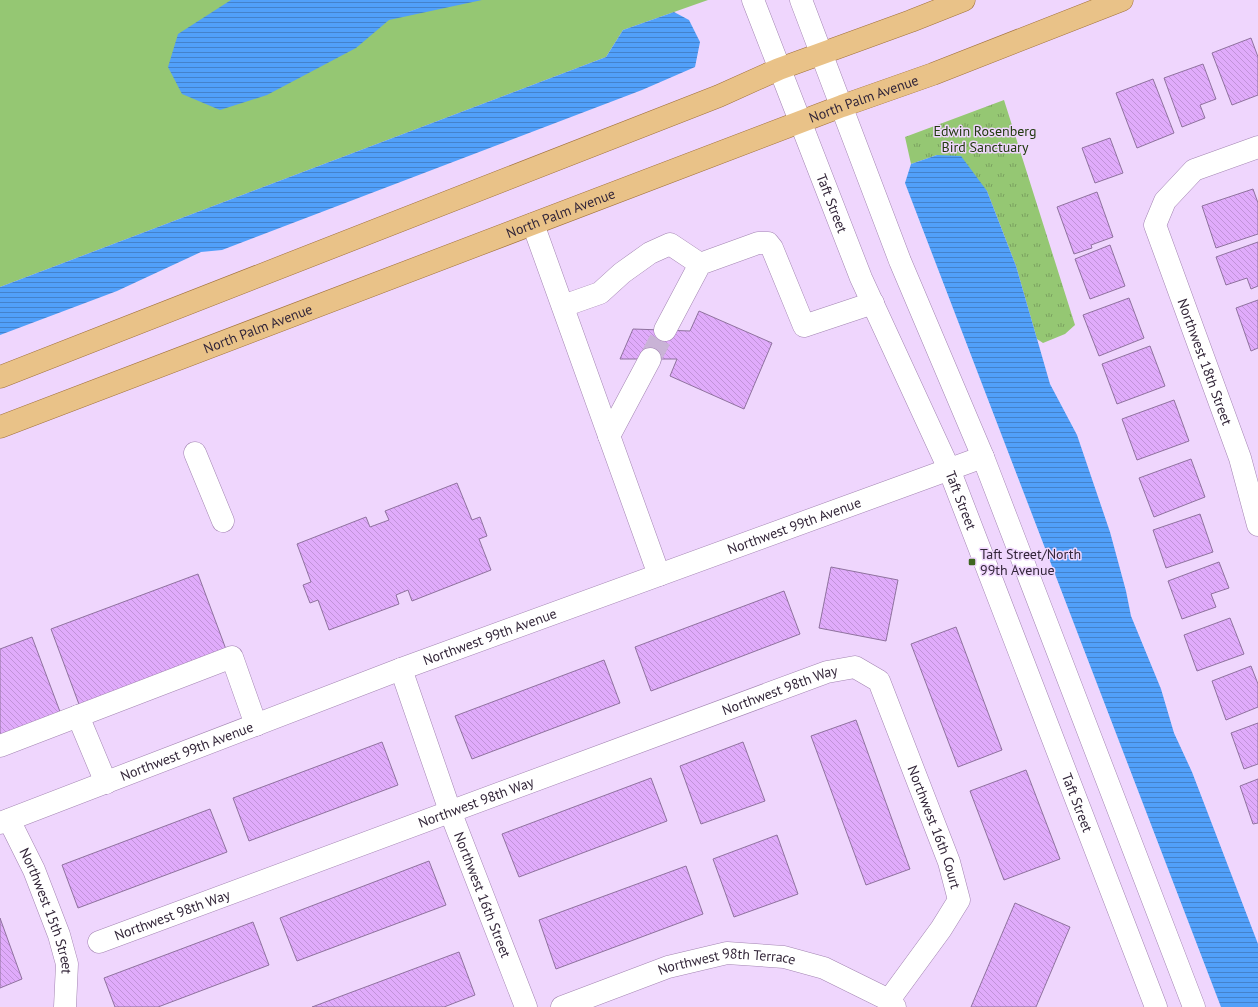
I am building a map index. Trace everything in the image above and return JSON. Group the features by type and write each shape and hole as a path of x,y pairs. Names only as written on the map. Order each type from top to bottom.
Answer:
{"main road":[{"path":"0,377 719,96 779,69 964,0"},
{"name":"North Palm Avenue","path":"0,427 842,106 933,74 1122,0"}],"street":[{"name":"Taft Street","path":"753,0 861,278 949,469 1156,1007"},
{"path":"802,0 900,261 983,457 1194,1007"},
{"name":"Northwest 18th Street","path":"1258,147 1194,170 1165,201 1155,225 1240,458 1258,525"},
{"path":"533,224 659,575"},
{"path":"665,330 700,264 758,243 768,243 772,248 804,326 873,303"},
{"path":"563,306 600,293 622,273 650,252 670,244 700,264"},
{"path":"609,436 650,359"},
{"path":"196,453 223,521"},
{"name":"Northwest 99th Avenue","path":"5,822 401,669 983,457"},
{"path":"0,746 232,657 256,725"},
{"name":"Northwest 98th Way","path":"99,942 827,672 855,667"},
{"name":"Northwest 16th Court","path":"855,667 879,681 949,862 959,900 892,1003"},
{"name":"Northwest 16th Street","path":"401,669 450,812 526,1007"},
{"path":"78,716 106,783"},
{"name":"Northwest 15th Street","path":"5,822 34,870 59,935 67,964 65,1007"},
{"name":"Northwest 98th Terrace","path":"562,1007 668,967 728,953 784,957 824,968 892,1003"}],"green space":[{"path":"0,0 708,0 623,30 606,57 0,287"},
{"name":"Edwin Rosenberg Bird Sanctuary","path":"1004,100 1075,325 1065,334 1043,343 1037,339 1016,266 987,191 937,155 911,164 905,137"}],"water":[{"path":"231,0 482,0 389,20 356,48 267,95 220,110 182,94 168,67 178,34"},
{"path":"674,12 689,20 700,42 695,67 642,90 222,250 201,252 117,291 0,335 0,287 606,57 623,30"},
{"path":"937,155 961,156 987,191 1016,266 1050,384 1077,435 1110,532 1126,591 1131,616 1161,689 1174,733 1192,772 1258,944 1258,1007 1221,1007 905,183 911,164"}],"building":[{"path":"1251,38 1258,57 1258,95 1232,105 1212,53"},
{"path":"1203,64 1216,99 1200,105 1205,118 1182,127 1164,78"},
{"path":"1153,79 1174,133 1137,148 1116,93"},
{"path":"1110,138 1123,173 1095,183 1082,148"},
{"path":"1253,189 1258,203 1258,234 1216,248 1202,206"},
{"path":"1097,192 1113,237 1091,245 1092,248 1074,254 1057,207"},
{"path":"1258,242 1258,286 1251,289 1247,278 1226,285 1216,257"},
{"path":"1110,245 1125,286 1090,299 1075,259"},
{"path":"1129,298 1144,338 1099,356 1083,315"},
{"path":"1258,300 1258,348 1251,351 1236,308"},
{"path":"699,311 772,343 744,409 670,376 677,359 620,359 633,329 690,331"},
{"path":"1150,346 1165,386 1117,404 1102,364"},
{"path":"1174,400 1189,441 1137,460 1122,419"},
{"path":"1191,459 1205,497 1154,517 1139,478"},
{"path":"457,483 472,520 480,517 487,536 479,539 491,570 412,601 408,590 396,595 399,604 329,630 318,600 310,603 303,585 311,582 297,544 366,517 370,527 389,520 385,511"},
{"path":"1200,514 1213,552 1166,568 1153,530"},
{"path":"1219,562 1229,588 1211,594 1216,607 1182,619 1168,581"},
{"path":"831,567 898,580 886,641 819,628"},
{"path":"198,574 227,652 80,707 51,629"},
{"path":"784,591 800,634 651,691 635,647"},
{"path":"1230,618 1244,654 1197,671 1184,635"},
{"path":"956,627 1002,750 958,767 911,644"},
{"path":"32,637 62,717 0,740 0,649"},
{"path":"604,660 620,703 472,759 455,716"},
{"path":"1251,666 1258,684 1258,707 1226,720 1212,681"},
{"path":"856,720 910,869 866,885 811,736"},
{"path":"1258,723 1258,764 1244,769 1231,733"},
{"path":"382,742 398,785 249,841 233,798"},
{"path":"743,742 765,801 701,824 680,766"},
{"path":"1026,770 1060,859 1004,880 970,791"},
{"path":"651,778 667,821 519,877 502,834"},
{"path":"1258,779 1258,823 1253,824 1240,786"},
{"path":"210,809 227,852 78,908 62,865"},
{"path":"777,835 798,894 734,917 713,859"},
{"path":"429,861 446,905 297,961 280,918"},
{"path":"686,866 703,914 556,969 539,920"},
{"path":"1015,903 1070,927 1036,1007 971,1007"},
{"path":"0,918 22,979 0,988"},
{"path":"253,922 269,965 158,1007 115,1007 104,978"},
{"path":"459,952 475,995 444,1007 312,1007"}],"tunnel":[{"path":"650,359 665,330"}],"place":[{"name":"Taft Street/North 99th Avenue","path":"972,562"}]}
